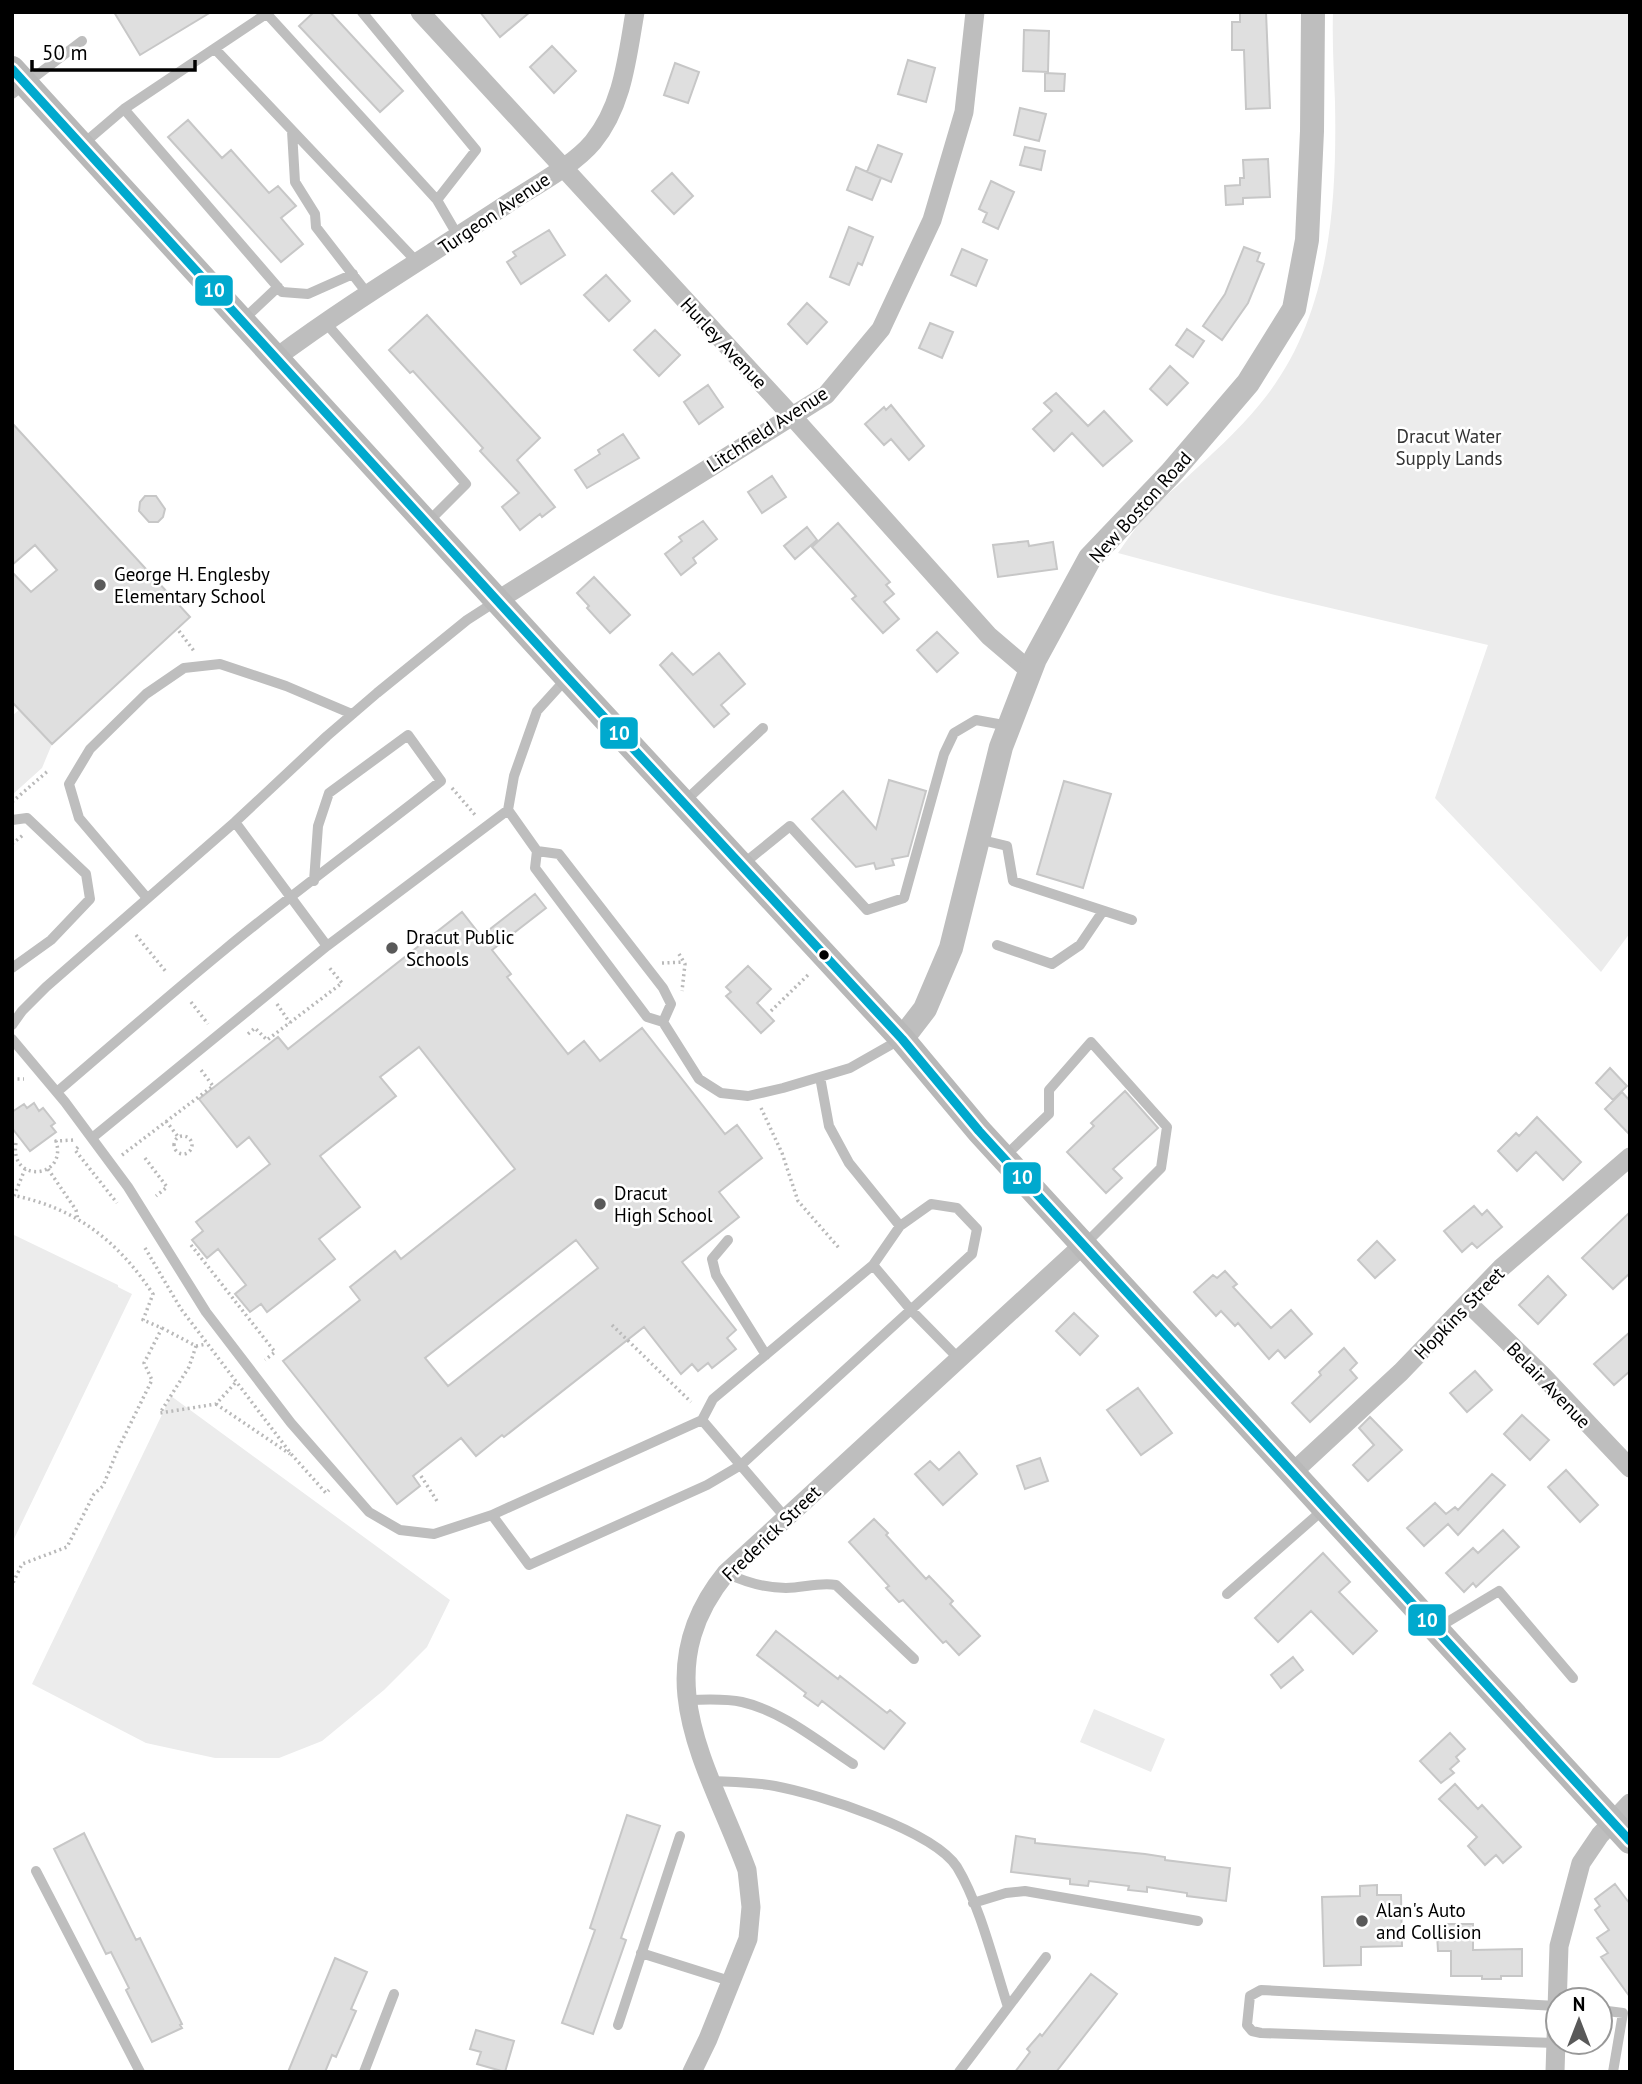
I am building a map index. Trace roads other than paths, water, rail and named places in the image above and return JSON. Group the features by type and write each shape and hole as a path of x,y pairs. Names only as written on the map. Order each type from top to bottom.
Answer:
{"main road":[{"path":"17,82 82,144 902,1039 1083,1245 1435,1629 1621,1812 1630,1841"}],"street":[{"name":"Hurley Avenue","path":"420,12 791,415 989,636 1030,671"},
{"name":"Turgeon Avenue","path":"277,357 368,293 418,264 581,154 593,141 611,112 624,79 635,12"},
{"name":"Litchfield Avenue","path":"498,600 826,395 881,329 932,220 964,112 975,12"},
{"name":"New Boston Road","path":"902,1039 925,1009 951,948 1001,747 1030,671 1090,558 1171,473 1248,383 1294,309 1307,240 1312,131 1313,12"},
{"name":"Hopkins Street","path":"1292,1473 1401,1372 1501,1268 1630,1157"},
{"name":"Frederick Street","path":"692,2072 733,1982 751,1924 747,1870 696,1746 686,1700 686,1665 694,1629 709,1594 726,1573 785,1517 1083,1245"},
{"name":"Belair Avenue","path":"1468,1303 1542,1375 1630,1468"},
{"path":"1558,1986 1559,1946 1581,1863 1600,1835 1621,1812"}],"lane":[{"path":"362,12 475,150 437,201"},
{"path":"82,144 124,109 268,13 437,201 458,236"},
{"path":"17,82 82,41"},
{"path":"215,49 418,264"},
{"path":"124,109 282,292 308,294 353,274"},
{"path":"292,130 295,183 315,214 316,227 368,293"},
{"path":"243,320 278,286"},
{"path":"325,322 466,484 428,522"},
{"path":"12,1025 46,987 235,822 352,714 467,620 498,600"},
{"path":"147,898 79,818 69,784 90,749 146,694 184,668 220,664 286,686 352,714"},
{"path":"568,677 537,710 513,776 508,810 537,850 535,868 647,1017 663,1022 699,1079 721,1093 748,1096 850,1068 902,1039"},
{"path":"741,865 790,826 867,909 904,898 943,754 954,733 976,720 1009,726"},
{"path":"684,803 763,728"},
{"path":"57,1092 224,950 314,881 441,781 408,735 329,793 318,826 314,881"},
{"path":"92,1138 323,950 508,810"},
{"path":"12,820 27,818 86,874 90,899 51,940 12,968"},
{"path":"235,822 291,898 323,950"},
{"path":"978,839 1007,846 1013,881 1132,920"},
{"path":"537,850 559,854 663,988 671,1004 663,1022"},
{"path":"997,945 1052,964 1080,945 1103,911"},
{"path":"12,1040 57,1092 112,1164 206,1312 291,1423 369,1512 400,1530 434,1534 492,1515 702,1420 713,1399 873,1265 900,1226 931,1204 957,1208 977,1229 972,1254 741,1465 707,1485 529,1565 492,1515"},
{"path":"1004,1157 1049,1114 1049,1090 1091,1042 1167,1127 1161,1168 1083,1245"},
{"path":"820,1077 829,1126 849,1163 900,1226"},
{"path":"728,1240 712,1259 716,1275 766,1355"},
{"path":"873,1265 911,1310 959,1359"},
{"path":"702,1420 785,1517"},
{"path":"1227,1594 1325,1509"},
{"path":"726,1573 761,1586 836,1586 914,1659"},
{"path":"1435,1629 1499,1591 1573,1678"},
{"path":"686,1700 734,1700 756,1706 853,1764"},
{"path":"711,1781 772,1785 801,1791 879,1819 938,1847 956,1866 973,1903 1008,2007"},
{"path":"618,2025 680,1836"},
{"path":"36,1871 140,2072"},
{"path":"973,1903 1006,1892 1024,1891 1198,1921"},
{"path":"641,1953 733,1982"},
{"path":"959,2072 1046,1957"},
{"path":"1544,2005 1261,1990 1250,1996 1247,2025 1252,2031 1261,2032 1544,2043"},
{"path":"364,2072 394,1994"},
{"path":"1613,2072 1623,2013 1614,2012"}],"place":[{"name":"George H. Englesby Elementary School","path":"100,585"},
{"name":"Dracut Public Schools","path":"392,948"},
{"name":"Dracut High School","path":"600,1204"},
{"name":"Alan's Auto and Collision","path":"1362,1921"}],"park label":[{"name":"Dracut Water Supply Lands","path":"1449,447"}]}
